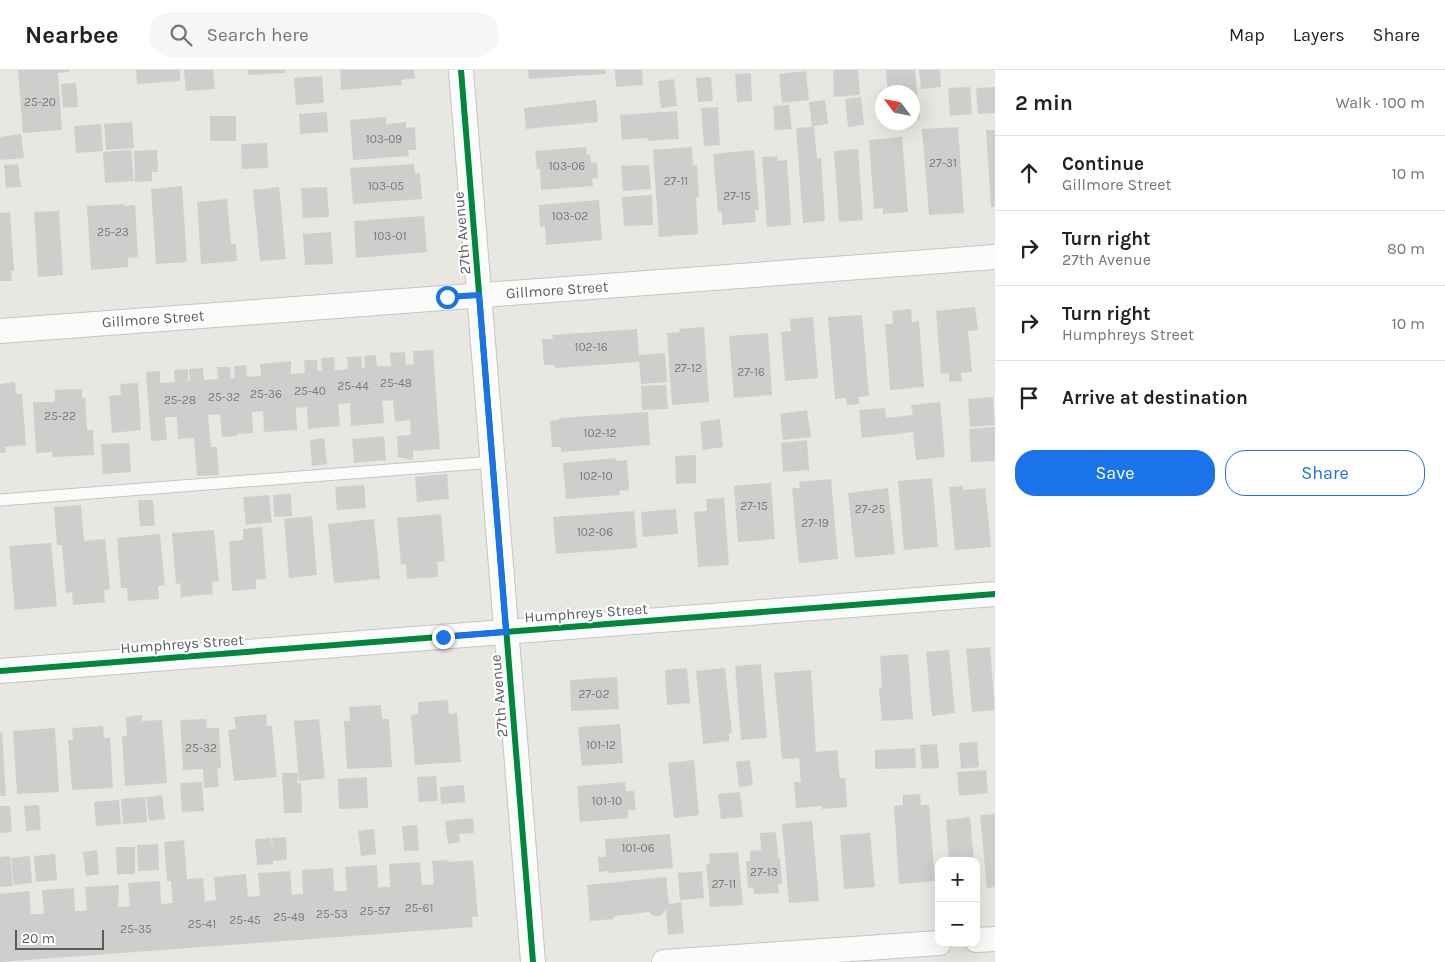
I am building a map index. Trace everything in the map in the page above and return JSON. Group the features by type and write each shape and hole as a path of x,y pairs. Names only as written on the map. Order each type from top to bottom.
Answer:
{"street":[{"name":"27th Avenue","path":"461,70 533,962"},
{"name":"Gillmore Street","path":"0,331 995,256"},
{"name":"Humphreys Street","path":"0,671 995,594"},
{"path":"980,940 995,939"},
{"path":"664,962 935,943"}],"lane":[{"path":"0,500 493,462"}],"building":[{"path":"18,70 69,70 69,72 58,73 62,130 23,133"},
{"path":"136,70 180,70 180,81 137,84"},
{"path":"184,70 213,70 215,89 186,91"},
{"path":"248,70 285,70 285,73 248,75"},
{"path":"340,70 414,70 415,78 401,80 402,85 341,90"},
{"path":"528,70 605,70 606,74 529,79"},
{"path":"615,70 642,70 643,85 616,87"},
{"path":"833,70 858,70 860,95 834,97"},
{"path":"886,70 915,70 917,85 887,85"},
{"path":"919,70 940,70 941,87 921,89"},
{"path":"806,71 809,100 782,103 779,74"},
{"path":"751,73 752,101 737,102 735,74"},
{"path":"322,76 324,103 296,105 294,78"},
{"path":"711,77 713,101 698,102 696,78"},
{"path":"674,79 677,106 661,108 658,81"},
{"path":"76,83 78,107 63,108 61,84"},
{"path":"970,87 972,114 950,116 948,88"},
{"path":"995,87 995,113 978,114 976,88"},
{"path":"861,97 864,125 848,127 845,99"},
{"path":"596,100 598,122 526,129 524,108"},
{"path":"825,100 828,124 814,126 817,159 821,158 825,221 803,223 796,128 812,127 809,102"},
{"path":"789,105 792,129 775,130 773,106"},
{"path":"718,107 720,145 704,146 701,108"},
{"path":"677,111 679,139 648,141 648,138 622,140 620,115"},
{"path":"327,112 328,132 300,134 299,114"},
{"path":"210,116 236,116 236,141 210,141"},
{"path":"386,117 386,124 406,122 406,128 415,127 416,150 408,150 409,156 353,160 350,120"},
{"path":"132,122 134,148 106,150 104,124"},
{"path":"101,124 103,151 76,153 74,126"},
{"path":"958,127 964,213 929,215 922,129"},
{"path":"986,130 995,130 995,206 991,207"},
{"path":"21,134 24,158 0,160 0,137"},
{"path":"902,137 908,212 883,214 883,208 874,209 869,140"},
{"path":"267,143 268,168 242,169 241,144"},
{"path":"586,147 587,155 590,154 591,163 597,162 598,178 592,179 593,186 541,190 540,169 537,169 535,151"},
{"path":"692,147 693,165 697,165 699,197 696,197 698,234 659,237 653,150"},
{"path":"858,149 863,220 839,222 834,151"},
{"path":"131,150 134,181 105,183 103,152"},
{"path":"157,150 158,172 152,172 152,181 135,182 134,151"},
{"path":"754,150 759,210 755,210 756,222 722,225 722,212 718,212 713,154"},
{"path":"777,156 778,161 787,160 791,225 767,227 762,157"},
{"path":"18,164 21,187 6,188 4,165"},
{"path":"414,164 415,174 420,173 422,199 353,204 350,168"},
{"path":"649,165 651,189 623,191 621,166"},
{"path":"182,186 187,262 156,264 151,189"},
{"path":"279,187 286,259 260,261 253,190"},
{"path":"327,187 329,217 303,218 301,188"},
{"path":"652,195 653,225 624,226 622,197"},
{"path":"227,199 231,244 236,244 237,261 201,264 197,202"},
{"path":"599,200 602,240 546,245 545,226 540,227 539,205"},
{"path":"124,204 124,206 135,205 138,257 128,258 128,267 91,270 87,206"},
{"path":"59,211 63,275 38,277 34,212"},
{"path":"10,212 14,271 11,271 12,281 0,281 0,213"},
{"path":"424,216 427,252 356,258 354,221"},
{"path":"331,232 333,264 305,265 303,234"},
{"path":"975,307 978,330 968,331 972,372 961,373 962,381 949,382 949,373 941,374 936,311"},
{"path":"911,309 912,322 919,321 924,387 890,390 885,324 893,324 892,311"},
{"path":"862,315 869,396 859,397 859,404 847,405 846,398 835,399 828,317"},
{"path":"813,317 818,378 785,381 781,332 791,331 790,319"},
{"path":"704,327 709,402 672,405 667,333 680,332 679,329"},
{"path":"637,329 639,355 665,353 667,382 641,384 639,362 555,368 555,365 544,365 542,339 553,339 552,335"},
{"path":"768,333 772,395 734,398 729,336"},
{"path":"433,350 440,449 413,451 413,460 398,457 397,436 411,435 410,420 395,422 393,400 382,401 384,423 351,426 350,403 338,404 340,426 308,429 307,407 296,408 297,430 264,432 263,411 252,412 253,433 237,434 237,436 222,437 220,414 208,415 211,447 217,447 219,475 197,476 194,438 178,439 177,417 165,417 167,440 151,441 146,372 160,371 160,383 175,382 174,370 188,369 188,381 190,381 189,369 203,368 204,380 218,379 217,367 230,367 231,378 235,378 234,366 246,365 247,377 261,376 260,364 291,361 291,374 305,373 304,360 317,360 318,371 322,371 321,358 334,357 335,370 342,370 348,369 347,357 361,356 362,368 365,368 364,356 376,355 377,366 391,366 390,353 405,352 406,365 414,364 413,351"},
{"path":"15,382 16,394 22,394 26,445 5,447 6,453 0,453 0,384"},
{"path":"138,383 141,430 112,433 109,396 121,395 120,384"},
{"path":"666,385 668,409 642,410 641,386"},
{"path":"82,389 82,398 85,397 87,430 93,430 94,455 53,457 52,452 36,453 33,402 55,402 55,390"},
{"path":"993,397 995,425 970,427 968,399"},
{"path":"940,402 945,457 916,460 913,432 862,438 859,410 885,408 886,418 913,415 911,405"},
{"path":"807,410 811,437 783,440 780,414"},
{"path":"648,412 650,445 561,452 561,447 552,447 550,421 559,420 559,418"},
{"path":"720,419 723,447 703,450 700,422"},
{"path":"995,427 995,461 971,462 969,429"},
{"path":"384,436 386,460 354,463 352,439"},
{"path":"324,438 327,464 312,466 310,440"},
{"path":"807,440 809,470 783,472 781,443"},
{"path":"129,443 131,472 103,474 101,444"},
{"path":"696,455 696,483 676,484 675,456"},
{"path":"615,458 616,461 627,460 629,490 619,491 620,495 566,499 563,463"},
{"path":"447,474 449,499 417,502 415,477"},
{"path":"932,478 938,547 904,550 898,481"},
{"path":"831,479 838,559 799,563 792,488 800,488 799,482"},
{"path":"771,483 775,539 738,542 734,486"},
{"path":"364,485 366,508 337,510 335,487"},
{"path":"963,486 963,490 985,488 991,547 955,550 949,487"},
{"path":"888,488 895,554 855,558 848,493"},
{"path":"291,494 292,516 274,517 273,495"},
{"path":"269,495 272,522 246,525 243,497"},
{"path":"724,498 729,565 698,567 694,512 707,511 706,499"},
{"path":"138,500 153,500 155,526 140,526"},
{"path":"81,505 84,541 105,539 110,589 104,590 105,602 73,605 72,592 66,593 62,545 57,545 54,507"},
{"path":"676,509 678,534 643,537 641,512"},
{"path":"634,511 637,548 556,554 553,517"},
{"path":"441,514 445,561 437,562 438,577 407,579 406,564 401,565 397,518"},
{"path":"312,516 317,575 289,578 284,519"},
{"path":"374,519 380,579 334,583 328,524"},
{"path":"262,527 266,579 256,580 256,589 232,591 229,541 243,540 243,529"},
{"path":"214,530 219,581 212,582 213,594 181,597 180,583 176,584 172,533"},
{"path":"160,534 165,585 158,586 159,599 128,601 127,588 121,588 117,538"},
{"path":"51,543 57,606 15,610 9,546"},
{"path":"990,647 995,710 972,712 966,649"},
{"path":"949,650 955,713 932,716 926,652"},
{"path":"908,654 913,719 882,721 879,688 882,688 880,656"},
{"path":"761,664 767,738 741,740 735,666"},
{"path":"687,668 690,703 667,705 665,670"},
{"path":"725,668 732,733 729,734 729,741 703,744 696,671"},
{"path":"811,670 816,752 837,750 840,778 845,778 847,807 822,809 822,806 796,808 794,782 801,782 799,758 782,759 774,673"},
{"path":"617,677 619,709 571,711 570,680"},
{"path":"448,700 449,714 457,713 461,762 415,765 411,715 418,714 418,702"},
{"path":"381,705 382,719 389,719 392,767 347,769 344,721 350,721 349,707"},
{"path":"266,714 267,726 272,726 277,777 234,781 228,730 236,729 234,717"},
{"path":"142,715 142,721 162,720 167,783 125,786 122,736 127,736 126,717"},
{"path":"206,719 207,728 219,728 221,768 217,768 219,787 204,788 203,769 183,770 180,720"},
{"path":"319,719 325,778 299,781 294,721"},
{"path":"620,724 623,763 582,766 578,727"},
{"path":"103,726 104,738 110,738 113,788 72,790 68,740 73,740 72,728"},
{"path":"55,728 59,792 17,794 13,731"},
{"path":"2,732 6,796 0,796 0,733"},
{"path":"977,742 979,767 961,769 959,743"},
{"path":"937,744 939,768 922,769 920,745"},
{"path":"915,748 916,768 875,769 875,750"},
{"path":"694,760 699,815 674,818 668,763"},
{"path":"750,760 753,785 739,787 736,762"},
{"path":"986,770 988,793 959,796 957,772"},
{"path":"282,773 298,773 298,784 301,783 302,813 284,813"},
{"path":"436,776 438,801 419,802 417,777"},
{"path":"367,777 368,808 339,809 338,779"},
{"path":"202,782 204,811 182,812 180,783"},
{"path":"625,782 626,791 634,791 636,810 628,810 628,818 580,822 577,786"},
{"path":"464,785 465,802 441,804 440,787"},
{"path":"740,792 743,817 721,819 718,794"},
{"path":"920,794 921,805 929,805 935,881 899,884 894,806 903,805 903,795"},
{"path":"162,795 165,819 149,821 146,797"},
{"path":"145,797 147,822 123,824 121,799"},
{"path":"119,800 121,824 96,826 94,802"},
{"path":"39,805 41,830 26,831 24,806"},
{"path":"0,806 10,806 12,832 0,833"},
{"path":"995,814 995,887 987,888 980,815"},
{"path":"970,817 974,857 949,857 946,820"},
{"path":"473,818 474,833 459,834 460,842 448,844 445,821"},
{"path":"812,821 819,901 789,903 782,824"},
{"path":"417,825 419,850 404,851 402,826"},
{"path":"374,829 376,854 361,856 358,831"},
{"path":"776,832 782,883 778,884 779,893 754,894 753,887 748,888 746,861 750,861 750,851 761,850 760,833"},
{"path":"870,833 875,887 844,889 840,835"},
{"path":"670,834 673,868 599,872 598,857 606,857 605,839"},
{"path":"286,837 287,860 273,861 273,864 257,865 255,839 271,838 273,855 272,838"},
{"path":"184,840 187,879 203,878 205,901 216,900 214,877 246,874 248,897 260,896 258,873 290,871 292,895 303,894 302,870 333,868 334,891 347,891 345,867 377,865 378,888 390,887 389,864 420,862 422,885 434,884 432,861 473,860 478,917 472,917 473,927 0,962 0,894 29,891 31,914 44,914 42,890 74,888 75,911 81,911 87,910 85,887 119,885 118,907 123,907 130,906 128,883 160,881 161,904 173,903 171,881 167,881 164,842"},
{"path":"158,844 159,870 138,871 137,845"},
{"path":"116,847 135,847 135,874 117,874"},
{"path":"97,850 99,874 86,876 83,852"},
{"path":"738,852 743,905 710,907 706,864 710,863 709,854"},
{"path":"55,854 57,880 36,882 34,856"},
{"path":"10,856 13,886 0,887 0,857"},
{"path":"30,856 32,883 14,885 11,858"},
{"path":"702,871 704,898 680,900 678,873"},
{"path":"666,877 669,904 681,902 684,933 668,935 666,910 660,916 653,916 649,912 590,921 587,885"}],"cycle path":[{"path":"461,70 533,962"},
{"path":"0,671 995,594"}],"route":[{"path":"443,637 506,632 479,295 447,297"}]}
